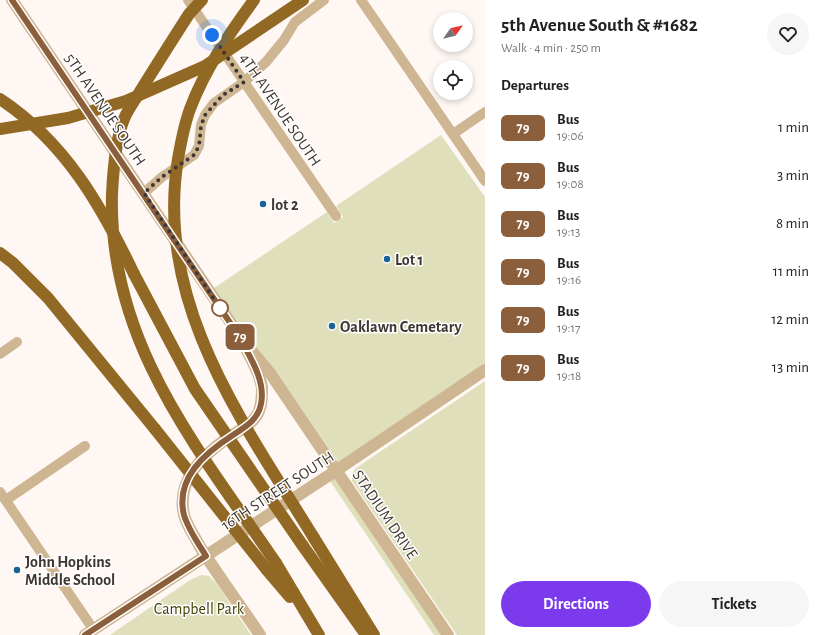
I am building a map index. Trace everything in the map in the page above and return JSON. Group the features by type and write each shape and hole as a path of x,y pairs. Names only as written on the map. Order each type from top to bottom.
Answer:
{"highway":[{"path":"202,0 189,14 124,119 113,168 112,214 119,278 130,320 147,362 172,409 272,567 319,635"},
{"path":"254,0 231,31 205,76 190,109 182,136 176,170 174,201 175,227 185,295 199,335 237,412 374,635"},
{"path":"0,129 68,118 126,101 160,87 205,66 303,0"},
{"path":"0,99 18,110 61,151 109,221 134,274 195,390 365,635"},
{"path":"0,253 13,262 48,298 155,429 272,567"}],"street":[{"name":"5TH AVENUE SOUTH","path":"12,0 144,193 239,336 259,377 262,387 261,404 258,414 250,423 208,453 199,462 185,486 182,497 184,516 206,556 260,635"},
{"name":"4TH AVENUE SOUTH","path":"188,0 336,216"},
{"path":"144,193 162,177 194,155 199,146 201,126 205,115 223,95 244,82 266,62 284,40 295,22 324,0"},
{"path":"362,0 485,181"},
{"path":"453,134 485,112"},
{"name":"STADIUM DRIVE","path":"239,336 270,374 337,470 448,635"},
{"path":"0,354 17,342"},
{"name":"16TH STREET SOUTH","path":"89,632 337,470 485,370"},
{"path":"85,446 3,496 89,632"}],"green space":[{"name":"Lot 1","path":"441,135 485,197 485,364 339,463 275,370 244,332 214,288 327,212 334,223 343,217 336,206"},
{"path":"485,381 485,635 457,635 352,481 352,473 356,468"},
{"path":"335,478 442,635 434,635 330,481"},
{"name":"Campbell Park","path":"201,575 209,576 217,584 251,635 110,635 190,580"}],"bus line":[{"name":"79","path":"12,0 144,193 239,336 259,377 262,387 261,404 258,414 250,423 208,453 192,472 185,486 182,497 184,516 188,526 206,556 194,562 85,635"}],"place":[{"name":"lot 2","path":"263,204"},
{"name":"Lot 1","path":"387,259"},
{"name":"Oaklawn Cemetary","path":"332,326"},
{"name":"John Hopkins Middle School","path":"17,570"}],"route":[{"path":"212,35 244,82 223,95 214,103 205,115 201,126 199,146 194,155 162,177 144,193 222,311 220,308"}]}
